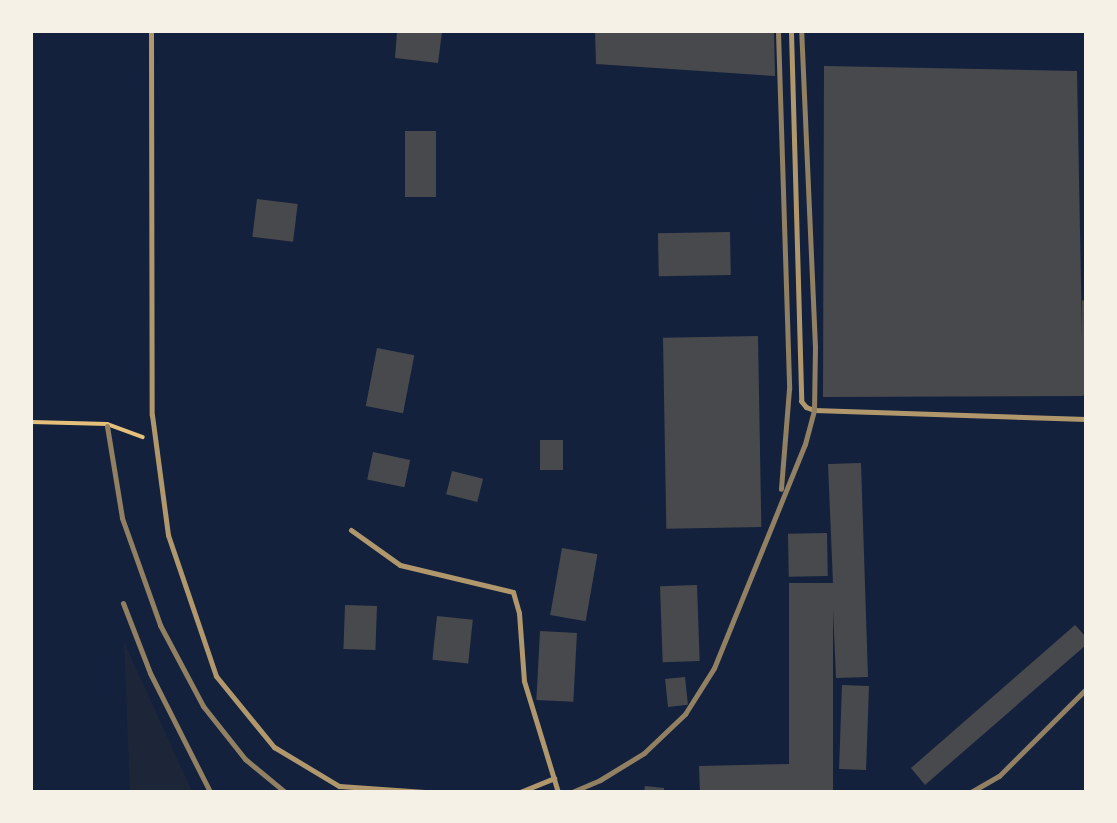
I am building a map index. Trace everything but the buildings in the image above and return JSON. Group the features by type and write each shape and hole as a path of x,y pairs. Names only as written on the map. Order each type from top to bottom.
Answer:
{"lane":[{"path":"151,32 152,415 167,536 216,676 274,747 339,786 425,792"},
{"path":"791,32 802,401 806,407 814,410 1086,419"},
{"path":"351,530 400,565 513,592 519,613 524,681 558,792"},
{"path":"520,792 554,778"}],"path":[{"path":"32,422 107,424 139,436 155,437"}],"shaded area":[{"path":"124,642 192,791 130,791"}],"railway":[{"path":"778,32 789,389 781,489"},
{"path":"572,792 600,780 644,753 685,714 714,668 805,444 814,410 815,347 801,32"},
{"path":"107,426 122,518 160,625 203,706 245,759 285,792"},
{"path":"123,603 150,673 210,792"},
{"path":"971,792 999,776 1086,689"}]}
